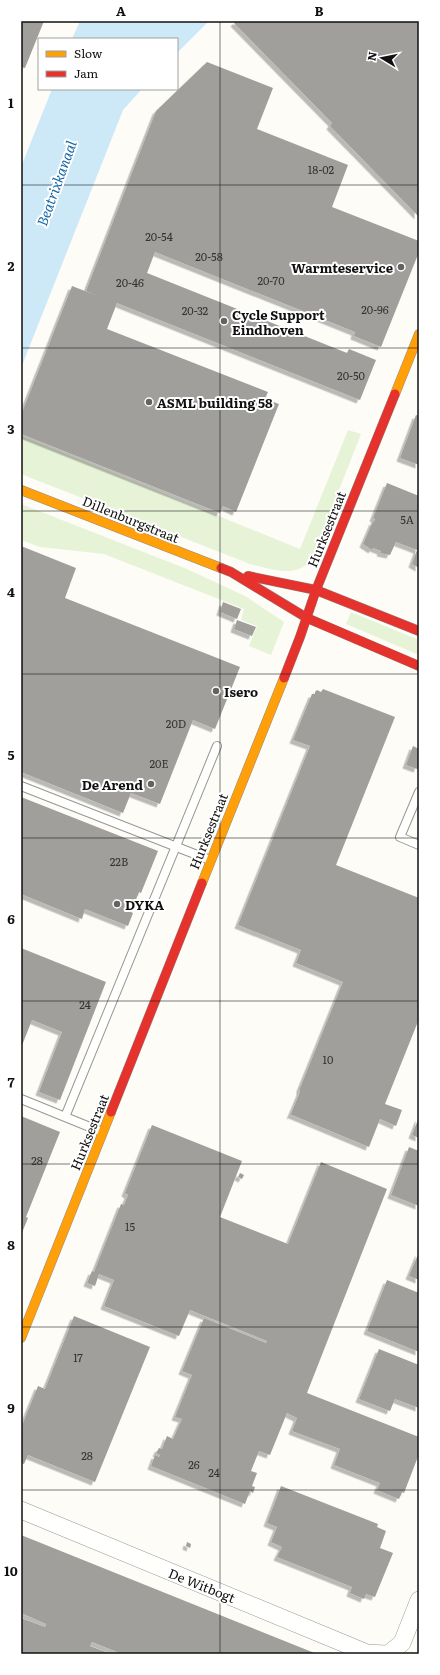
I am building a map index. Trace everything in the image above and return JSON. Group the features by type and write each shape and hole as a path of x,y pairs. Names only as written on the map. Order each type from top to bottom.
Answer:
{"street":[{"name":"Hurksestraat","path":"21,1338 307,618 316,590 417,345 419,334"},
{"name":"Dillenburgstraat","path":"25,491 231,572 316,590 419,631"},
{"name":"Dillenburgstraat","path":"231,572 307,618 419,666"},
{"name":"De Witbogt","path":"21,1510 367,1653 386,1654 402,1643 419,1600"}],"lane":[{"path":"65,1117 217,746"},
{"path":"21,786 211,860"},
{"path":"419,792 400,837 419,844"},
{"path":"21,1099 103,1132"}],"green space":[{"path":"348,430 361,434 317,546 308,563 302,568 288,571 280,571 250,564 21,474 21,436 300,549"},
{"path":"21,504 187,569 245,596 284,622 271,655 249,646 257,626 241,620 244,609 104,554 40,547 21,540"},
{"path":"351,612 419,640 419,655 346,624"}],"water":[{"path":"80,21 209,21 178,52 178,38 72,38"},
{"name":"Beatrixkanaal","path":"52,90 141,90 123,110 21,368 21,167"}],"building":[{"path":"21,21 44,21 25,68 21,67"},
{"path":"236,21 419,21 418,216 330,126 332,123 234,23"},
{"path":"207,62 273,88 257,129 348,165 332,207 419,241 419,252 381,347 354,336 355,332 155,252 147,273 347,353 349,349 376,360 360,400 117,303 107,329 268,392 265,399 279,404 236,512 223,506 220,513 21,434 21,415 72,286 98,296 86,291 156,111"},
{"path":"416,415 419,416 419,465 400,458"},
{"path":"387,483 419,496 419,568 412,564 417,550 396,542 390,555 380,553 381,551 373,548 372,550 363,544 373,521 374,522 375,519 373,518"},
{"path":"21,546 76,568 65,598 240,667 215,729 193,720 160,804 131,793 123,813 21,772"},
{"path":"223,602 241,609 237,619 220,612"},
{"path":"237,620 256,627 252,636 234,629"},
{"path":"323,689 395,717 336,865 419,898 419,1019 385,1104 402,1110 396,1126 380,1119 369,1147 292,1115 290,1116 343,982 296,963 301,950 238,925 310,746 293,740 312,694 315,694 317,690 321,692"},
{"path":"413,746 419,749 419,764 417,769 406,765"},
{"path":"21,797 158,851 141,893 139,892 131,912 133,913 128,926 85,909 82,919 21,894"},
{"path":"21,948 106,982 60,1100 39,1092 62,1032 32,1020 21,1048"},
{"path":"21,1116 60,1132 26,1217 28,1218 21,1235"},
{"path":"419,1117 419,1138 412,1135"},
{"path":"152,1125 242,1161 220,1217 288,1244 321,1162 387,1189 307,1393 419,1437 419,1454 404,1493 402,1492 399,1499 377,1490 380,1483 334,1465 340,1449 292,1431 297,1418 287,1413 270,1455 259,1451 251,1471 257,1473 252,1486 255,1487 253,1493 250,1491 245,1504 151,1466 155,1455 159,1457 160,1455 156,1453 159,1448 162,1449 167,1436 173,1439 182,1419 175,1417 192,1375 182,1371 204,1318 266,1343 267,1341 190,1310 179,1336 104,1306 114,1280 99,1274 95,1286 87,1283 92,1271 94,1272 121,1204 124,1205 128,1195 125,1193"},
{"path":"409,1147 419,1151 419,1206 391,1195"},
{"path":"240,1173 244,1175 242,1179 238,1177"},
{"path":"419,1252 419,1280 409,1276"},
{"path":"387,1280 419,1293 419,1352 367,1331"},
{"path":"74,1316 150,1347 95,1482 28,1455 24,1464 21,1463 21,1428 38,1386 45,1389"},
{"path":"379,1349 419,1365 419,1408 395,1399 390,1411 359,1399"},
{"path":"281,1486 378,1524 377,1527 386,1531 380,1548 393,1553 375,1597 366,1594 364,1599 350,1593 352,1587 277,1557 282,1547 271,1542 277,1527 267,1523"},
{"path":"21,1535 317,1654 122,1654 92,1642 90,1646 111,1654 21,1654 21,1618 45,1627 46,1624 21,1613"},
{"path":"187,1542 191,1544 190,1548 186,1546"}],"traffic: slow":[{"path":"395,394 419,334"},
{"path":"21,490 221,568"},
{"path":"202,883 284,678"},
{"path":"21,1338 111,1112"}],"traffic: jam":[{"path":"284,678 316,590 395,394"},
{"path":"221,568 231,572 307,618 419,666"},
{"path":"248,576 316,590 419,631"},
{"path":"111,1112 202,883"}],"place":[{"name":"Warmteservice","path":"401,267"},
{"name":"Cycle Support Eindhoven","path":"224,321"},
{"name":"ASML building 58","path":"149,402"},
{"name":"Isero","path":"216,691"},
{"name":"De Arend","path":"151,784"},
{"name":"DYKA","path":"117,904"}]}
